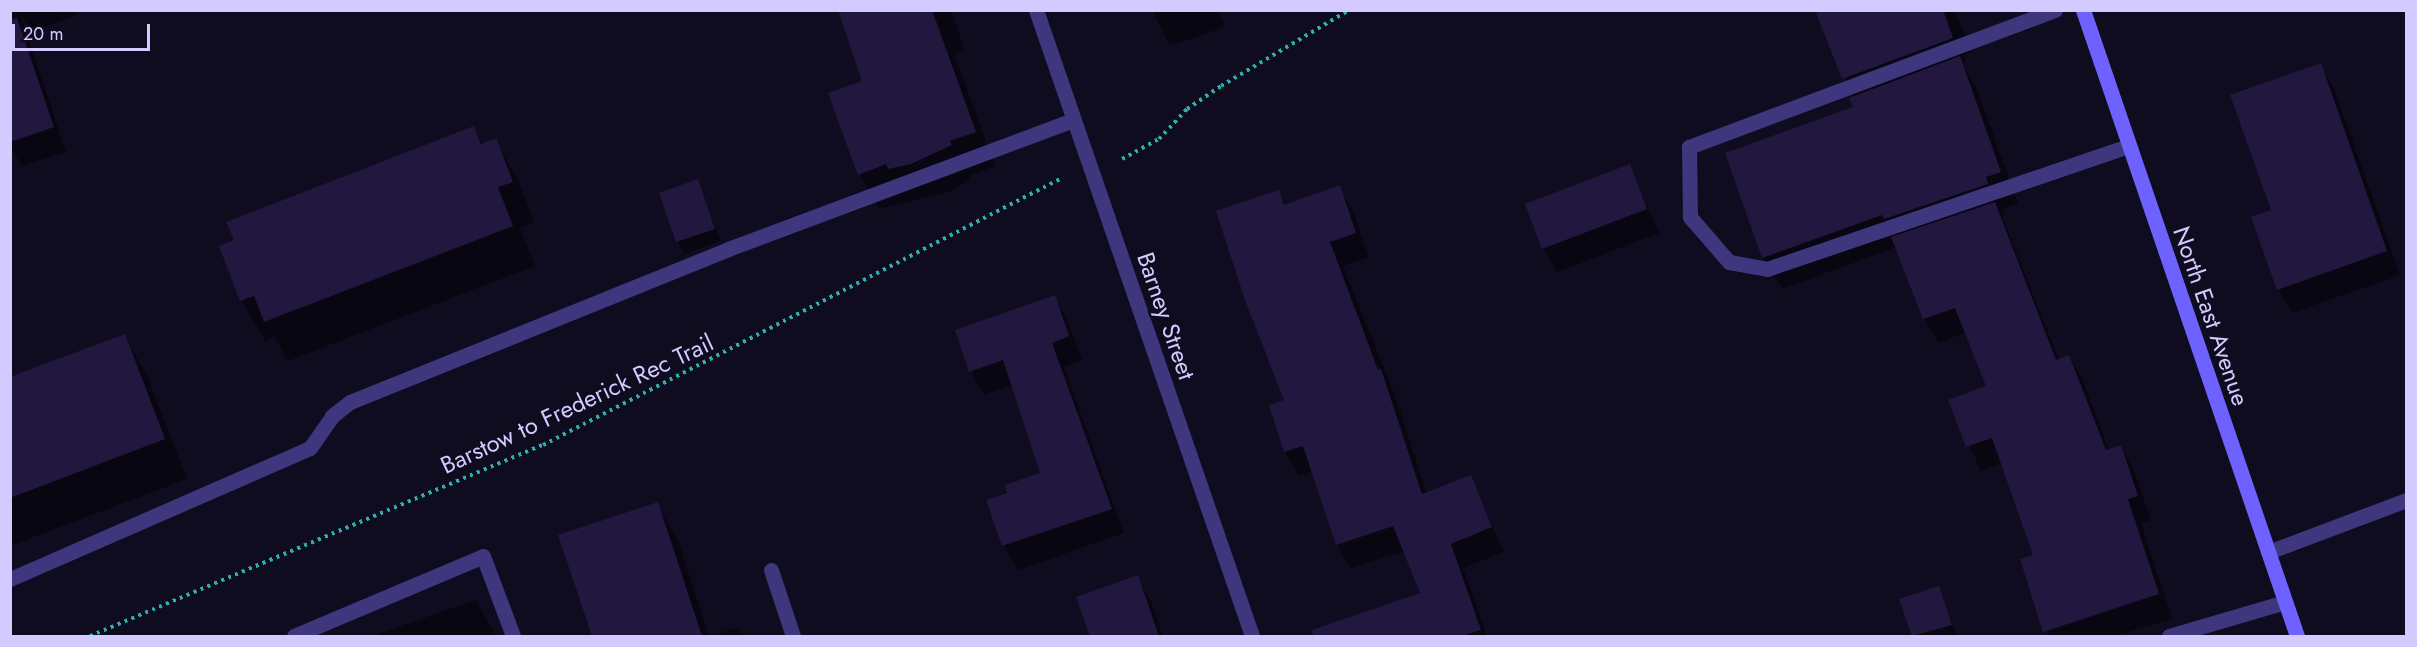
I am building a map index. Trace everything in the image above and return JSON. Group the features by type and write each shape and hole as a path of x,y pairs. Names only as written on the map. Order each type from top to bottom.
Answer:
{"main road":[{"name":"North East Avenue","path":"2083,10 2297,636"}],"street":[{"name":"Barney Street","path":"1036,10 1252,636"},
{"path":"2055,10 1689,147 1690,218 1729,262 1767,269 2129,146"},
{"path":"10,579 310,448 332,416 350,402 728,249 1073,120"},
{"path":"2268,552 2406,500"},
{"path":"294,636 483,556 513,636"},
{"path":"771,570 793,636"},
{"path":"2169,636 2285,602"}],"path":[{"path":"1119,160 1140,152 1159,139 1187,109 1221,86 1349,10"},
{"name":"Barstow to Frederick Rec Trail","path":"90,636 543,445 1066,178"}],"building":[{"path":"838,10 932,10 976,132 950,141 952,145 911,164 888,169 886,164 858,175 828,93 862,81"},
{"path":"1815,10 1943,10 1953,38 1842,79"},
{"path":"17,18 54,127 10,142 10,19"},
{"path":"1960,56 2001,172 1986,177 1988,184 1884,219 1882,215 1762,258 1725,153 1853,107 1849,98"},
{"path":"2321,63 2387,251 2277,290 2251,217 2271,210 2230,95"},
{"path":"474,126 481,144 496,138 513,182 498,187 513,226 264,322 254,296 240,301 219,246 234,240 226,222"},
{"path":"1630,164 1647,209 1542,249 1525,204"},
{"path":"698,179 715,229 676,242 659,193"},
{"path":"1340,185 1356,233 1330,242 1378,370 1381,369 1422,494 1471,475 1492,527 1451,544 1481,630 1461,636 1313,636 1312,630 1420,593 1393,526 1336,545 1303,446 1284,452 1269,405 1284,400 1245,300 1216,211 1279,190 1284,205"},
{"path":"1995,202 2056,360 2069,355 2106,450 2121,445 2138,496 2128,499 2159,594 2043,632 2020,559 2033,555 1992,438 1966,447 1948,400 1986,386 1955,308 1923,319 1891,237"},
{"path":"1055,295 1069,336 1052,343 1112,509 1002,546 986,500 1007,493 1005,485 1040,473 1003,360 969,372 955,330"},
{"path":"125,334 165,439 10,498 10,377"},
{"path":"658,502 702,636 592,636 558,535"},
{"path":"1138,575 1159,636 1090,636 1076,597"},
{"path":"1939,586 1952,625 1912,636 1899,599"}]}
